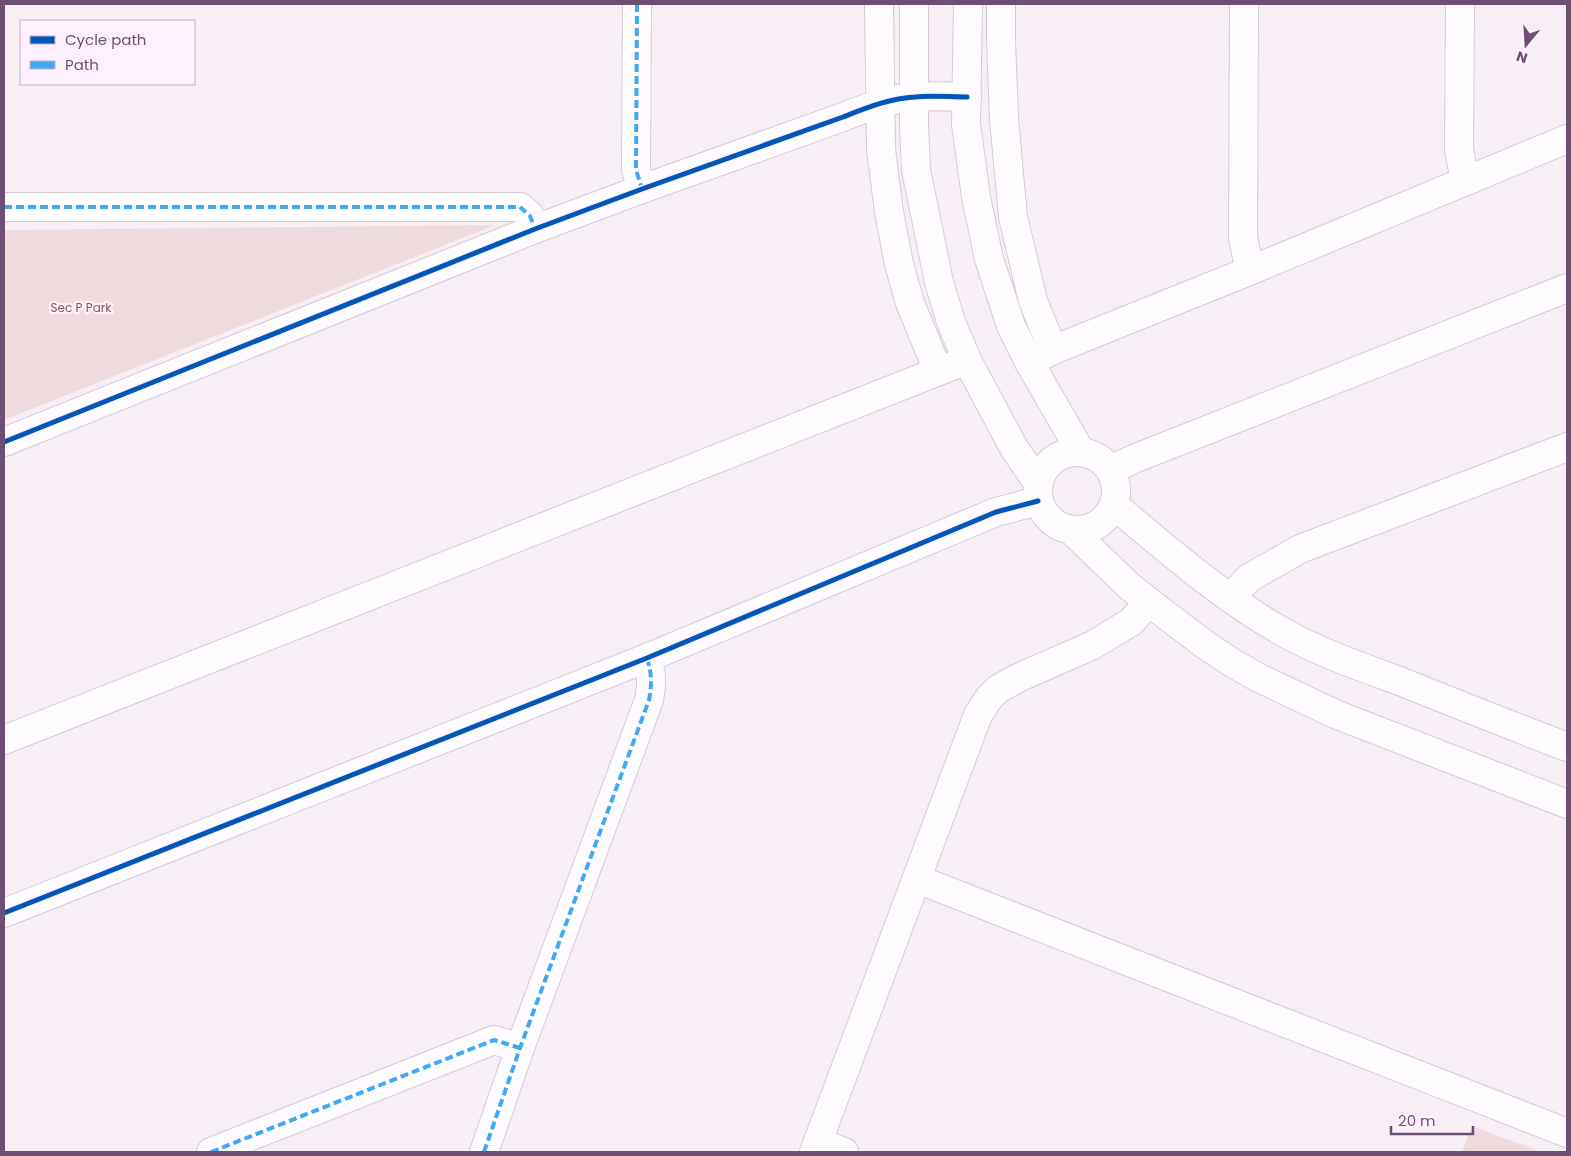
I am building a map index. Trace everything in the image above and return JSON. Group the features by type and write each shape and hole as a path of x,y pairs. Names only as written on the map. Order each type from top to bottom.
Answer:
{"street":[{"path":"637,4 636,170 642,189"},
{"path":"879,4 881,149 889,212 899,264 910,303 938,371"},
{"path":"4,913 647,658 996,512 1038,492 1044,470 1054,459 1066,453 1081,452 1092,455 1110,470 1116,487 1114,505 1108,516 1097,525 1085,530 1071,530 1057,525 1045,515 1038,492 966,360 951,322 939,282 916,170 914,4"},
{"path":"968,4 966,124 976,197 988,259 1011,326 1029,362 1081,452"},
{"path":"1001,4 1004,119 1013,217 1033,301 1053,350"},
{"path":"1244,4 1243,238 1247,256 1254,268"},
{"path":"1460,4 1459,148 1462,166 1469,180"},
{"path":"4,442 535,229 862,109 915,97 967,96"},
{"path":"1029,362 1053,350 1567,139"},
{"path":"4,207 520,207 530,216 535,229"},
{"path":"1110,470 1136,458 1567,288"},
{"path":"4,740 966,360"},
{"path":"1230,598 1249,578 1300,549 1566,450"},
{"path":"1114,505 1189,568 1230,598 1284,633 1312,647 1567,747"},
{"path":"1071,530 1129,586 1149,602 1204,644 1257,677 1367,727 1567,804"},
{"path":"844,1152 816,1147 978,714 998,689 1018,678 1093,645 1131,622 1149,602"},
{"path":"484,1152 520,1048 649,700 652,682 647,658"},
{"path":"917,879 1567,1133"},
{"path":"211,1152 494,1040 520,1048"}],"green space":[{"name":"Sec P Park","path":"495,225 4,420 4,230"},
{"path":"1472,1126 1541,1152 1462,1152"}],"marked path":[{"path":"637,4 636,170 642,189"},
{"path":"4,207 520,207 530,216 535,229"},
{"path":"484,1152 520,1048 649,700 651,679 647,658"},
{"path":"211,1152 494,1040 520,1048"}],"cycle path":[{"path":"4,442 535,229 870,107 906,98 928,96 967,97"},
{"path":"4,913 647,658 996,512 1038,501"}]}
